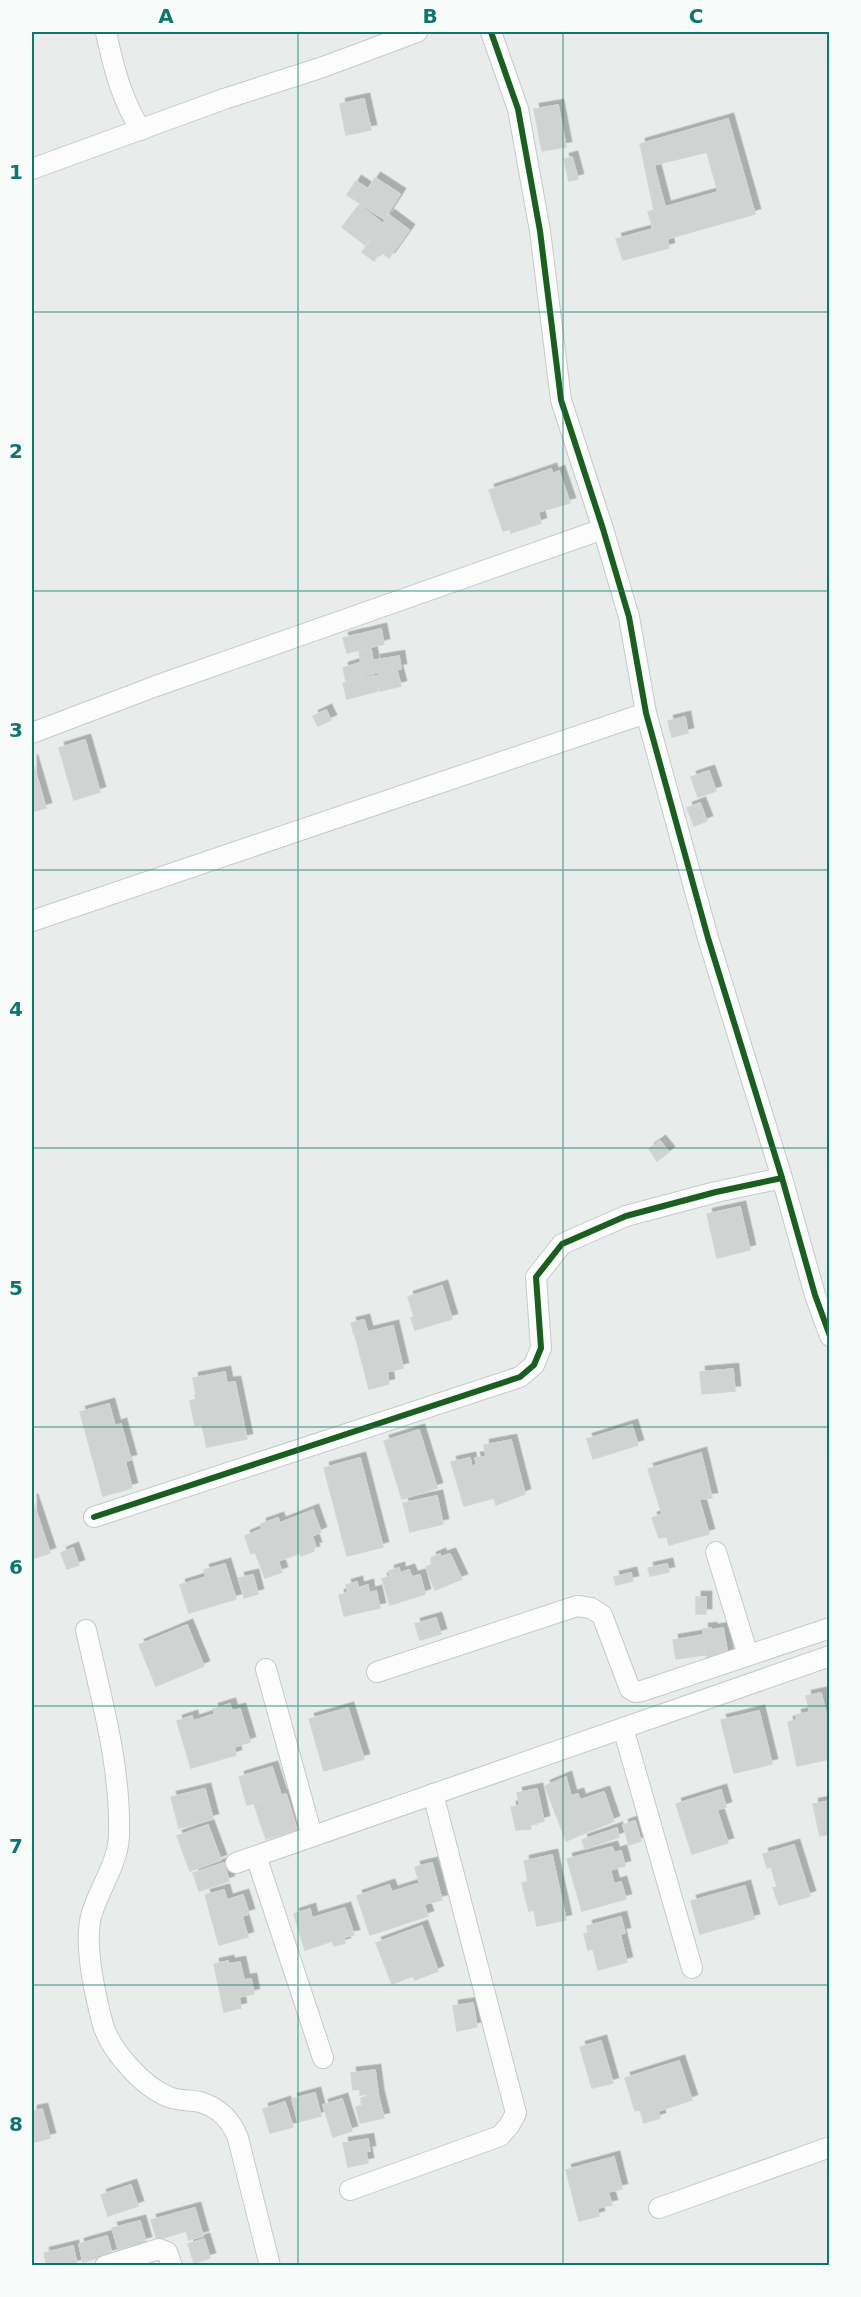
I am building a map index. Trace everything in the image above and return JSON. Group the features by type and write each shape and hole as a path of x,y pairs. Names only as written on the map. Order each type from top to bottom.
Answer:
{"street":[{"path":"106,32 111,56 129,111 141,130"},
{"path":"32,169 417,32"},
{"path":"490,32 518,109 540,231 561,400 629,617 646,713 708,938 782,1178 815,1295 830,1336"},
{"path":"32,733 167,682 603,529"},
{"path":"32,921 646,713"},
{"path":"94,1518 520,1377 534,1365 541,1348 536,1277 562,1244 626,1216 716,1192 782,1178"},
{"path":"716,1552 748,1655"},
{"path":"377,1672 577,1606 591,1608 602,1615 630,1689 635,1692 830,1628"},
{"path":"86,1630 114,1754 118,1806 119,1838 113,1863 92,1913 88,1935 89,1959 104,2026 114,2049 150,2087 172,2098 201,2102 231,2122 238,2138 270,2265"},
{"path":"236,1863 830,1656"},
{"path":"266,1669 312,1836"},
{"path":"623,1728 692,1968"},
{"path":"350,2190 500,2136 516,2113 433,1794"},
{"path":"256,1856 323,2058"},
{"path":"659,2208 830,2147"},
{"path":"105,2265 159,2249 167,2252 172,2265"}],"building":[{"path":"364,99 371,130 346,135 340,104"},
{"path":"558,105 566,147 542,151 534,109"},
{"path":"728,119 755,214 667,239 669,248 623,260 616,239 653,229 648,212 654,210 640,144","holes":["707,152 718,192 665,207 654,165"]},
{"path":"572,157 578,179 569,181 564,159"},
{"path":"375,178 400,194 384,219 347,195 356,181 368,189"},
{"path":"359,205 382,223 365,245 342,227"},
{"path":"389,215 409,230 389,258 381,252 374,261 362,252"},
{"path":"551,469 553,474 559,471 570,503 538,512 541,523 511,533 510,529 503,531 489,490"},
{"path":"381,629 384,644 364,649 360,634"},
{"path":"359,634 363,649 347,653 343,638"},
{"path":"371,649 375,673 363,676 359,651"},
{"path":"399,656 401,669 377,673 375,660"},
{"path":"359,663 362,677 346,681 343,668"},
{"path":"397,671 401,686 380,691 376,676"},
{"path":"374,676 378,691 347,699 343,683"},
{"path":"326,710 331,720 318,726 313,716"},
{"path":"685,717 688,733 672,737 668,721"},
{"path":"85,740 100,792 74,800 59,748"},
{"path":"32,760 46,808 32,812"},
{"path":"709,771 716,791 698,797 691,777"},
{"path":"700,803 707,821 694,826 687,808"},
{"path":"660,1141 669,1152 657,1161 649,1149"},
{"path":"740,1207 750,1250 717,1258 707,1214"},
{"path":"442,1286 452,1319 415,1330 408,1297"},
{"path":"364,1320 367,1331 354,1334 351,1323"},
{"path":"393,1326 403,1368 387,1372 389,1384 369,1389 355,1335"},
{"path":"733,1369 735,1391 702,1394 700,1372"},
{"path":"225,1372 227,1383 235,1382 247,1439 207,1447 202,1425 195,1426 190,1401 197,1399 193,1378"},
{"path":"109,1404 115,1426 121,1424 131,1460 125,1461 132,1488 103,1496 80,1412"},
{"path":"632,1425 638,1445 593,1459 587,1439"},
{"path":"419,1430 437,1488 402,1499 384,1441"},
{"path":"511,1440 525,1494 496,1505 494,1498 464,1506 451,1462 470,1458 472,1467 477,1464 475,1458 486,1457 484,1445"},
{"path":"701,1453 712,1498 699,1499 709,1534 669,1545 667,1537 659,1538 652,1518 662,1514 648,1469"},
{"path":"360,1458 383,1547 347,1556 324,1468"},
{"path":"437,1496 443,1524 410,1532 403,1503"},
{"path":"32,1499 50,1553 32,1559"},
{"path":"313,1510 321,1532 312,1536 316,1547 313,1548 314,1551 301,1556 300,1553 278,1561 282,1572 265,1578 255,1552 251,1554 245,1536 262,1529 261,1524 278,1518 280,1523"},
{"path":"73,1548 79,1565 67,1569 61,1553"},
{"path":"440,1554 441,1557 450,1554 462,1579 435,1590 426,1567 433,1564 431,1558"},
{"path":"225,1564 236,1599 189,1613 180,1585 206,1577 204,1570"},
{"path":"667,1564 669,1572 650,1576 648,1568"},
{"path":"399,1568 400,1573 409,1570 412,1577 420,1575 425,1594 390,1605 382,1579 390,1576 389,1571"},
{"path":"631,1573 633,1581 616,1585 614,1577"},
{"path":"253,1575 258,1594 244,1598 239,1578"},
{"path":"357,1582 358,1588 368,1585 369,1593 376,1591 380,1608 344,1616 339,1595 348,1593 346,1585"},
{"path":"696,1597 706,1597 706,1614 696,1614"},
{"path":"436,1618 441,1634 420,1640 415,1624"},
{"path":"187,1625 204,1666 156,1686 139,1645"},
{"path":"711,1628 711,1630 723,1628 728,1656 707,1659 703,1629"},
{"path":"702,1635 705,1655 676,1659 673,1640"},
{"path":"821,1693 826,1714 830,1713 830,1759 797,1766 788,1722 797,1720 796,1715 810,1712 806,1696"},
{"path":"230,1704 232,1711 240,1709 250,1742 234,1747 236,1755 191,1768 177,1721 192,1716 193,1721 215,1714 213,1709"},
{"path":"348,1708 364,1759 324,1771 309,1719"},
{"path":"759,1711 772,1764 734,1773 721,1720"},
{"path":"272,1767 281,1795 247,1805 239,1777"},
{"path":"566,1777 571,1796 578,1794 580,1800 604,1792 614,1821 566,1841 545,1786"},
{"path":"205,1789 213,1819 179,1828 171,1797"},
{"path":"537,1789 544,1821 530,1825 531,1829 516,1830 511,1807 520,1806 517,1793"},
{"path":"721,1790 726,1807 717,1810 728,1843 692,1854 676,1804"},
{"path":"286,1794 297,1830 266,1839 254,1804"},
{"path":"830,1801 830,1834 820,1836 813,1804"},
{"path":"635,1821 641,1841 629,1845 623,1825"},
{"path":"208,1825 221,1860 190,1871 177,1836"},
{"path":"617,1828 619,1837 585,1849 582,1840"},
{"path":"794,1845 810,1896 779,1905 773,1888 777,1887 771,1867 767,1868 763,1854"},
{"path":"612,1847 614,1853 621,1851 625,1866 610,1870 614,1884 621,1882 626,1899 582,1911 567,1859"},
{"path":"552,1855 566,1920 537,1926 534,1910 529,1911 522,1883 528,1881 524,1861"},
{"path":"224,1863 229,1881 199,1891 193,1873"},
{"path":"432,1863 442,1900 425,1904 415,1867"},
{"path":"417,1884 428,1916 370,1935 357,1896 389,1885 392,1892"},
{"path":"745,1886 754,1919 700,1934 691,1901"},
{"path":"224,1890 227,1900 243,1895 249,1914 242,1916 248,1937 219,1945 205,1895"},
{"path":"345,1908 354,1935 344,1937 345,1943 334,1946 332,1941 305,1950 294,1914 310,1909 312,1918"},
{"path":"621,1917 625,1933 620,1934 627,1962 598,1970 593,1949 588,1950 584,1934 588,1933 587,1926"},
{"path":"422,1926 438,1971 415,1980 413,1976 392,1984 376,1943"},
{"path":"228,1961 229,1964 240,1962 244,1980 251,1979 254,1994 239,1997 241,2008 224,2012 214,1964"},
{"path":"473,2003 477,2027 457,2031 453,2006"},
{"path":"601,2041 613,2083 592,2088 580,2047"},
{"path":"679,2061 692,2100 658,2111 660,2118 644,2123 640,2110 635,2111 625,2078"},
{"path":"375,2070 378,2093 360,2095 360,2089 353,2090 351,2073"},
{"path":"315,2093 321,2116 298,2122 292,2099"},
{"path":"378,2094 384,2118 360,2123 356,2107 363,2105 361,2098"},
{"path":"342,2099 352,2131 333,2137 323,2105"},
{"path":"285,2102 293,2127 270,2133 263,2109"},
{"path":"42,2109 50,2138 32,2143 32,2111"},
{"path":"368,2139 370,2151 366,2151 368,2163 348,2167 343,2143"},
{"path":"614,2157 622,2189 608,2192 612,2205 597,2208 599,2216 579,2221 566,2170"},
{"path":"131,2185 138,2206 108,2216 101,2195"},
{"path":"195,2208 203,2236 189,2240 186,2231 157,2240 151,2220"},
{"path":"140,2221 146,2242 118,2249 112,2228"},
{"path":"107,2236 112,2254 83,2262 79,2244"},
{"path":"204,2239 210,2258 194,2263 188,2244"},
{"path":"73,2246 77,2265 47,2266 44,2253"}],"cycle path":[{"path":"491,32 518,109 540,231 561,400 629,617 646,713 708,938 782,1178 815,1295 830,1336"},
{"path":"94,1517 520,1377 534,1365 541,1348 536,1277 562,1244 626,1216 716,1192 782,1178"}]}
